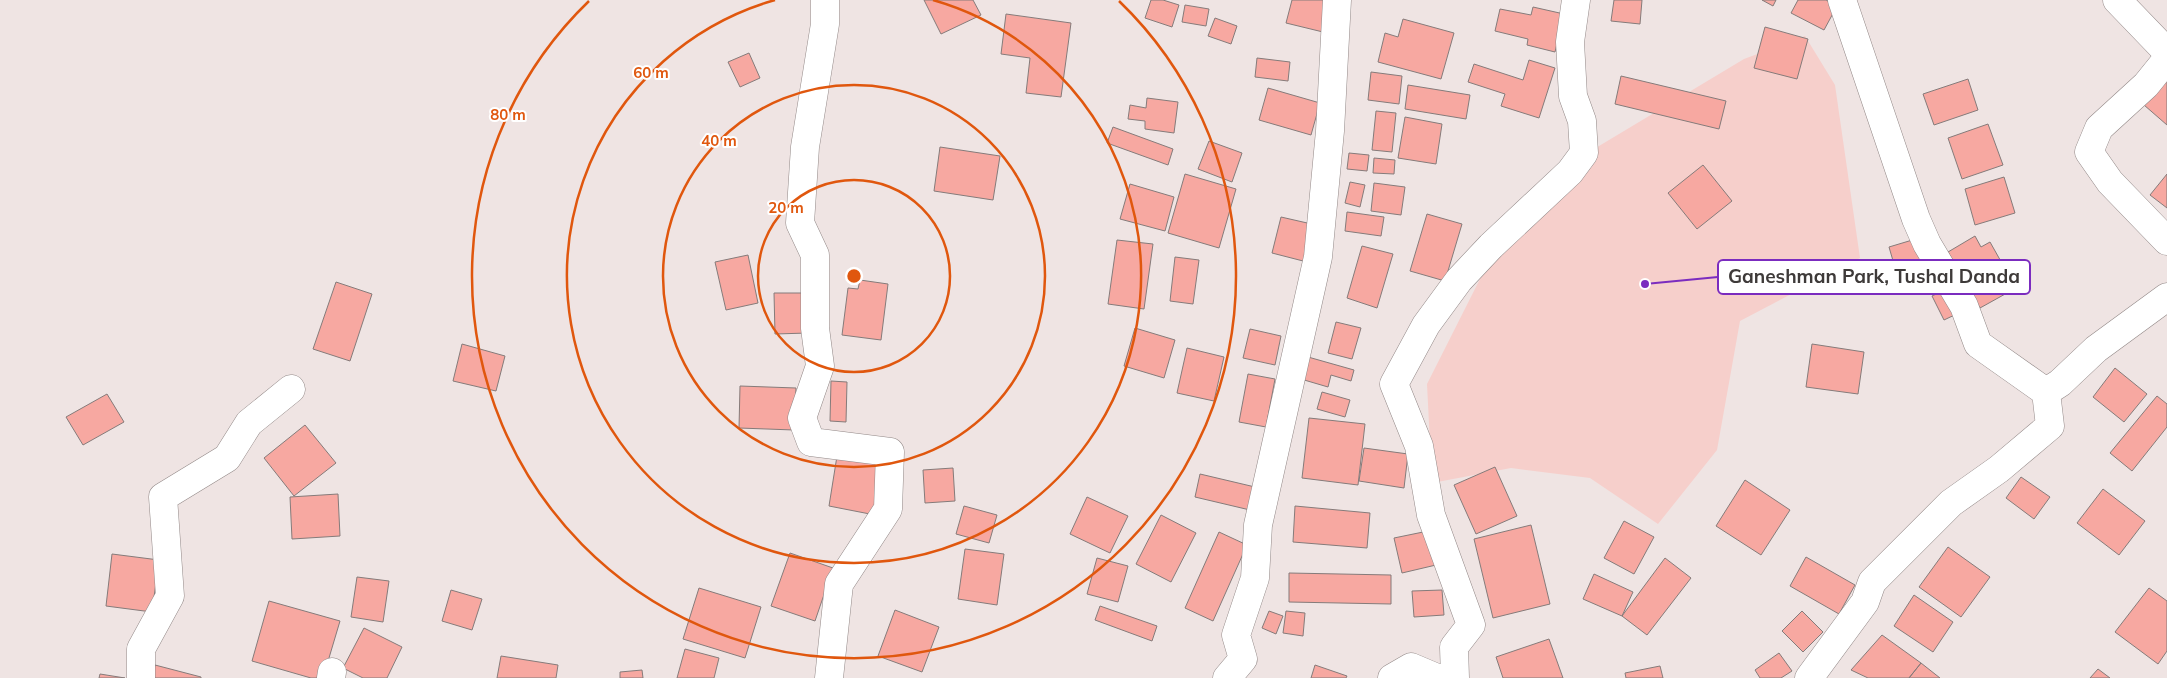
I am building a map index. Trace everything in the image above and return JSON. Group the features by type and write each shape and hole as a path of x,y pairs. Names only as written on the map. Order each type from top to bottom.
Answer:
{"street":[{"path":"825,0 826,24 805,148 800,223 815,255 814,328 820,366 802,418 811,442 890,452 888,510 839,584 829,678"},
{"path":"1227,678 1243,659 1236,635 1255,578 1258,525 1318,256 1330,131 1337,0"},
{"path":"1455,678 1454,647 1471,625 1431,515 1419,446 1394,384 1426,325 1459,280 1491,246 1570,172 1584,153 1582,121 1573,96 1570,42 1576,0"},
{"path":"1809,678 1864,602 1872,582 1951,503 1999,469 2050,426 2046,392 1978,344 1964,306 1927,244 1916,219 1842,0"},
{"path":"2117,0 2167,52"},
{"path":"2167,59 2146,85 2099,128 2089,152 2110,182 2167,241"},
{"path":"2046,392 2060,383 2096,349 2167,296"},
{"path":"141,678 141,649 170,596 163,497 227,458 249,423 291,390"},
{"path":"1392,678 1412,667 1437,678"}],"shaded area":[{"path":"1805,36 1835,85 1860,258 1740,321 1717,450 1658,524 1590,478 1511,468 1432,483 1427,384 1481,277 1584,155 1744,59"}],"building":[{"path":"924,0 973,0 981,15 941,34"},
{"path":"1151,0 1163,0 1179,5 1172,27 1145,18"},
{"path":"1292,0 1331,0 1323,32 1286,23"},
{"path":"1614,0 1642,0 1640,24 1611,21"},
{"path":"1762,0 1776,0 1773,6"},
{"path":"1798,0 1826,0 1837,6 1824,30 1791,13"},
{"path":"1185,5 1209,9 1206,26 1182,22"},
{"path":"1533,7 1564,14 1555,52 1527,45 1528,39 1495,31 1500,9 1531,15"},
{"path":"1006,14 1071,23 1061,97 1026,93 1030,58 1001,54"},
{"path":"1215,18 1237,26 1231,44 1208,36"},
{"path":"1403,19 1454,33 1441,79 1378,62 1385,33 1398,37"},
{"path":"1765,27 1808,39 1797,79 1754,68"},
{"path":"749,53 760,78 740,87 728,62"},
{"path":"1257,58 1290,62 1288,81 1255,77"},
{"path":"1529,60 1555,68 1539,118 1501,106 1505,94 1468,82 1474,64 1523,80"},
{"path":"1371,72 1402,76 1399,104 1368,100"},
{"path":"1621,76 1726,101 1719,129 1615,104"},
{"path":"1968,79 1978,110 1934,125 1923,94"},
{"path":"2167,80 2167,125 2144,105"},
{"path":"1408,85 1470,95 1466,119 1405,109"},
{"path":"1268,88 1320,103 1311,135 1259,120"},
{"path":"1147,98 1178,102 1174,133 1145,129 1145,121 1128,119 1130,105 1146,108"},
{"path":"1376,111 1396,113 1392,152 1372,150"},
{"path":"1405,117 1442,124 1436,164 1398,158"},
{"path":"1988,124 2003,165 1962,179 1948,138"},
{"path":"1113,127 1173,149 1168,165 1107,143"},
{"path":"1209,141 1242,153 1232,182 1198,169"},
{"path":"940,147 1000,156 993,200 934,191"},
{"path":"1349,153 1369,155 1367,171 1347,169"},
{"path":"1374,158 1395,160 1394,174 1373,173"},
{"path":"1703,165 1732,201 1697,229 1668,193"},
{"path":"1185,174 1236,189 1219,248 1168,233"},
{"path":"2167,174 2167,208 2150,195"},
{"path":"2004,177 2015,213 1975,225 1965,189"},
{"path":"1350,182 1365,185 1360,207 1345,203"},
{"path":"1374,183 1405,187 1401,215 1371,211"},
{"path":"1130,184 1174,197 1165,231 1120,219"},
{"path":"1347,212 1384,217 1381,236 1345,231"},
{"path":"1427,214 1462,224 1445,281 1410,271"},
{"path":"1281,217 1316,225 1307,262 1272,253"},
{"path":"1975,236 1981,247 1990,242 2016,288 1980,308 1948,252"},
{"path":"1919,238 1926,262 1896,271 1889,247"},
{"path":"1117,240 1153,244 1144,309 1108,304"},
{"path":"1362,246 1393,254 1377,308 1347,298"},
{"path":"748,255 758,303 726,310 715,262"},
{"path":"1175,257 1199,260 1193,304 1170,301"},
{"path":"860,280 888,284 881,340 842,335 848,288 858,289"},
{"path":"336,282 372,294 350,361 313,349"},
{"path":"1951,287 1963,311 1944,320 1932,296"},
{"path":"774,293 807,293 808,333 775,334"},
{"path":"1336,322 1361,328 1352,359 1328,353"},
{"path":"1135,328 1175,340 1164,378 1124,366"},
{"path":"1250,329 1281,336 1275,365 1243,358"},
{"path":"462,344 505,356 496,391 453,381"},
{"path":"1812,344 1864,352 1858,394 1806,387"},
{"path":"1187,348 1224,357 1214,401 1177,393"},
{"path":"1301,355 1354,370 1351,381 1331,375 1328,387 1294,377"},
{"path":"2115,368 2147,394 2124,422 2093,397"},
{"path":"1248,374 1275,379 1266,427 1239,422"},
{"path":"831,381 847,382 846,422 830,421"},
{"path":"740,386 796,388 794,430 739,428"},
{"path":"1322,392 1350,400 1345,417 1317,409"},
{"path":"107,394 124,422 83,445 66,417"},
{"path":"2157,396 2167,404 2167,427 2132,471 2110,453"},
{"path":"1309,418 1365,424 1358,485 1302,478"},
{"path":"305,425 336,463 294,496 264,458"},
{"path":"1364,448 1408,454 1404,488 1359,481"},
{"path":"837,456 884,464 875,515 829,506"},
{"path":"1495,467 1517,516 1476,534 1454,485"},
{"path":"953,468 955,501 925,503 923,470"},
{"path":"1200,474 1255,487 1250,510 1195,497"},
{"path":"2021,477 2050,497 2034,519 2006,498"},
{"path":"1745,480 1790,510 1761,555 1716,526"},
{"path":"2103,489 2145,521 2119,555 2077,523"},
{"path":"338,494 340,536 292,539 290,497"},
{"path":"1087,497 1128,516 1110,553 1070,534"},
{"path":"964,506 997,515 989,543 956,534"},
{"path":"1295,506 1370,513 1367,548 1293,542"},
{"path":"1161,515 1196,533 1171,582 1136,564"},
{"path":"1624,521 1654,537 1634,574 1604,558"},
{"path":"1531,525 1550,604 1493,618 1474,539"},
{"path":"1428,531 1436,565 1402,573 1394,538"},
{"path":"1219,532 1247,545 1213,621 1185,608"},
{"path":"1948,547 1990,577 1961,617 1919,587"},
{"path":"965,549 1004,554 997,605 958,599"},
{"path":"790,553 833,568 815,621 771,606"},
{"path":"112,554 159,560 152,612 106,606"},
{"path":"1806,557 1855,585 1839,614 1790,586"},
{"path":"1097,558 1128,566 1118,602 1087,594"},
{"path":"1665,558 1691,578 1647,635 1622,616"},
{"path":"1289,573 1391,575 1391,604 1289,602"},
{"path":"1594,574 1633,592 1622,616 1583,599"},
{"path":"357,577 389,581 383,622 351,617"},
{"path":"699,588 761,607 745,658 683,639"},
{"path":"2149,588 2167,601 2167,651 2158,664 2115,632"},
{"path":"451,590 482,599 472,630 442,621"},
{"path":"1442,590 1444,615 1414,617 1412,591"},
{"path":"1914,595 1953,622 1933,652 1894,626"},
{"path":"269,601 340,621 323,678 311,678 252,661"},
{"path":"1100,606 1157,626 1152,641 1095,620"},
{"path":"895,610 939,627 922,672 878,656"},
{"path":"1269,611 1283,616 1276,634 1262,628"},
{"path":"1286,611 1305,613 1303,636 1283,633"},
{"path":"1802,611 1823,632 1803,652 1782,631"},
{"path":"364,628 402,647 387,678 363,678 343,668"},
{"path":"1882,635 1921,663 1909,678 1868,678 1851,670"},
{"path":"1549,639 1563,678 1503,678 1496,657"},
{"path":"685,649 719,658 714,678 677,678"},
{"path":"1779,653 1792,671 1781,678 1760,678 1755,670"},
{"path":"501,656 558,665 556,678 497,678"},
{"path":"1921,663 1940,678 1909,678"},
{"path":"155,665 201,677 201,678 152,678"},
{"path":"1315,665 1347,676 1346,678 1311,678"},
{"path":"1660,666 1663,678 1626,678 1625,673"},
{"path":"2098,669 2110,678 2090,678"},
{"path":"642,670 643,678 620,678 620,672"},
{"path":"100,674 125,678 99,678"}],"place":[{"name":"Ganeshman Park, Tushal Danda","path":"1645,284"}]}
